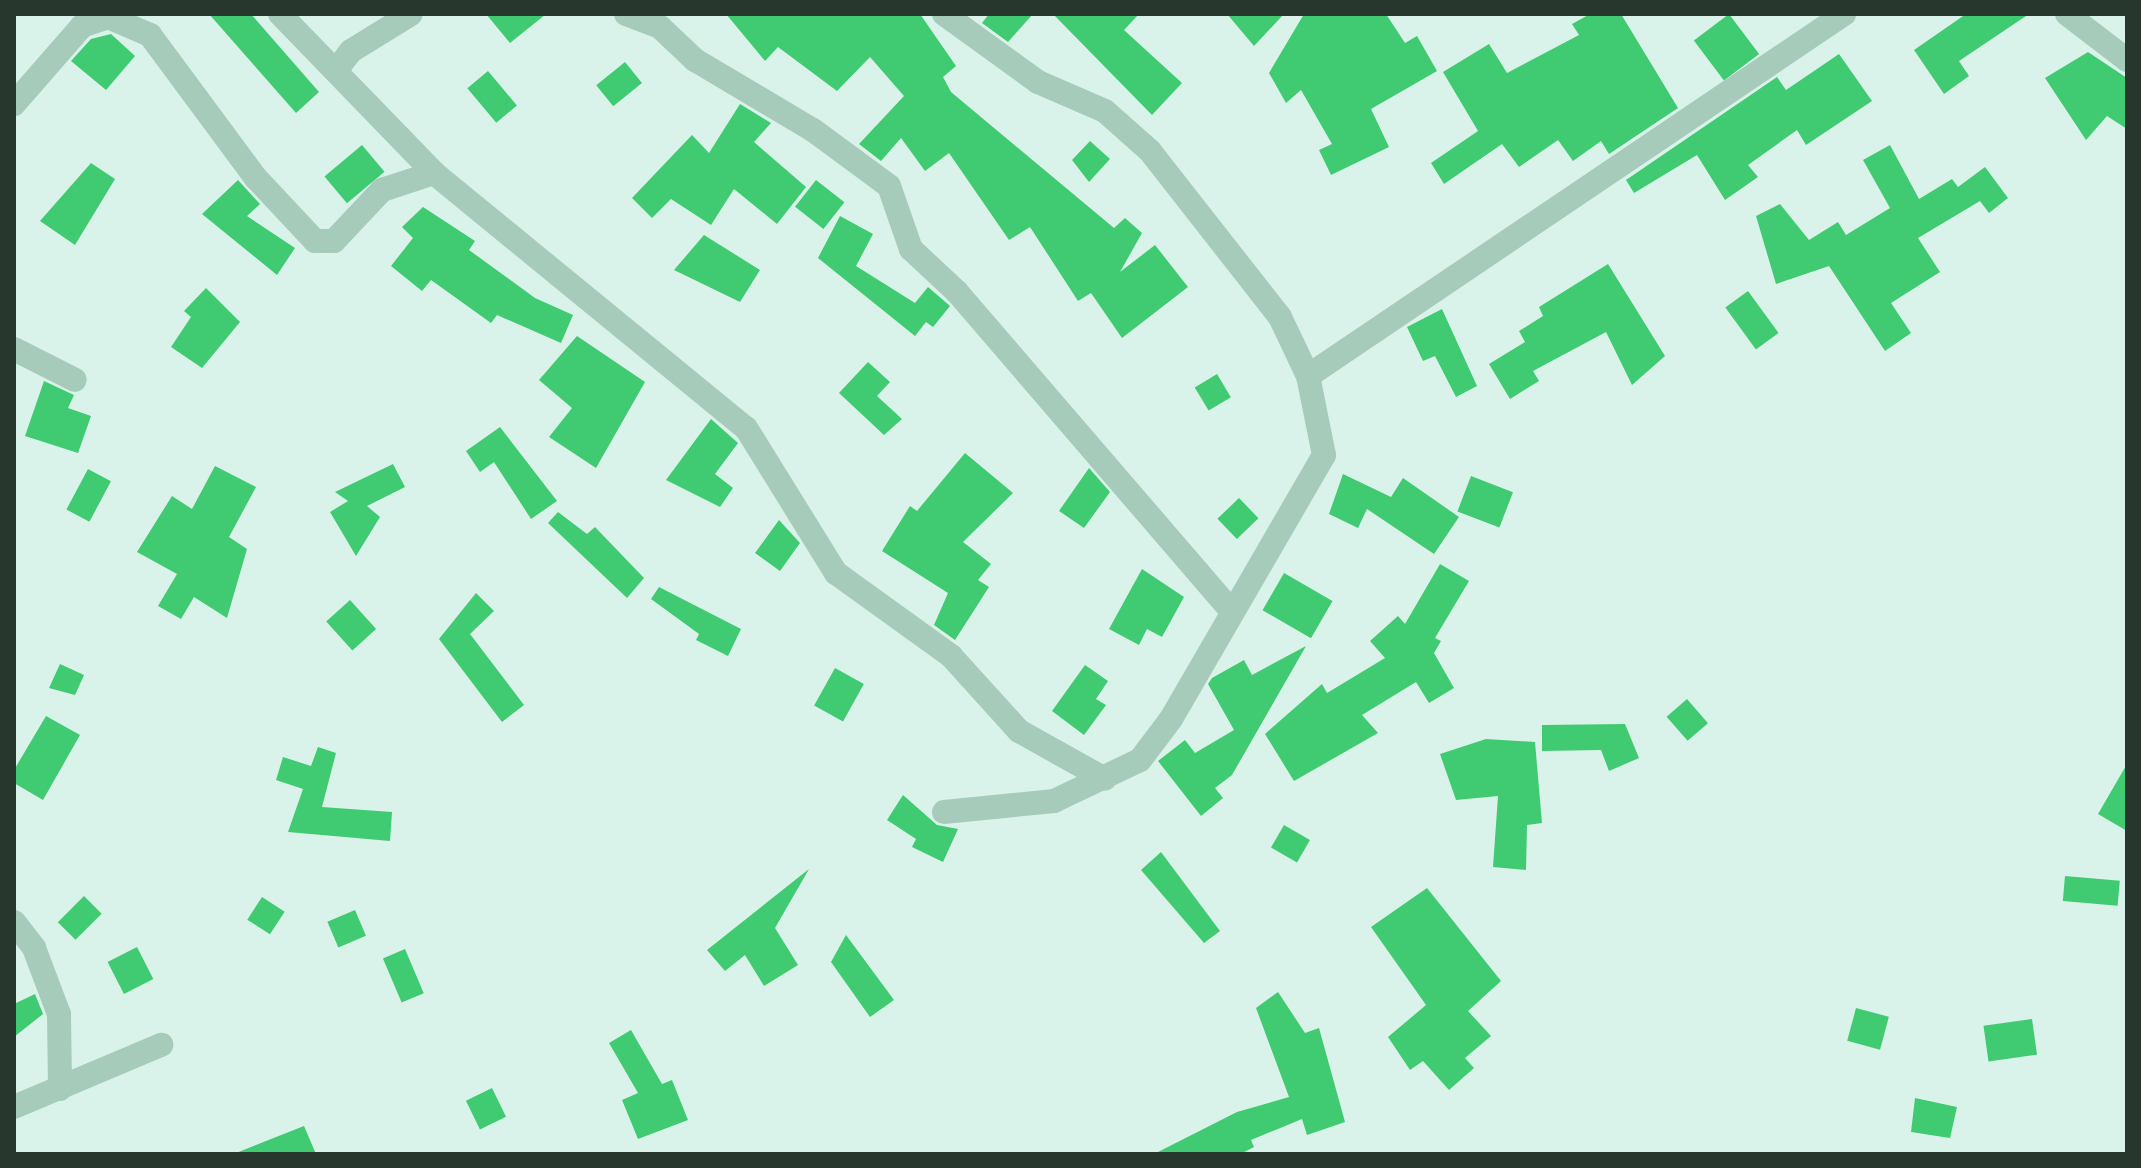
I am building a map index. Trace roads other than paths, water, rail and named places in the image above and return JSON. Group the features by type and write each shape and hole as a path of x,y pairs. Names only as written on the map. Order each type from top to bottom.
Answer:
{"street":[{"path":"280,14 338,68 434,173 746,428 836,573 951,656 1019,731 1105,779"},
{"path":"338,68 351,51 411,14"},
{"path":"626,14 660,27 695,60 813,130 889,186 911,249 957,292 1230,609"},
{"path":"944,14 1025,74 1105,111 1150,151 1280,317 1308,376 1321,423 1320,473 1230,609 1153,746 1105,779 1054,801 944,812"},
{"path":"1308,376 1844,14"},
{"path":"2067,14 2127,60"},
{"path":"14,104 82,26 108,17 150,35 274,201 315,241 334,241 382,190 434,173"},
{"path":"14,349 75,380"},
{"path":"14,922 34,948 59,1014 60,1089"},
{"path":"14,1107 161,1045"}]}
